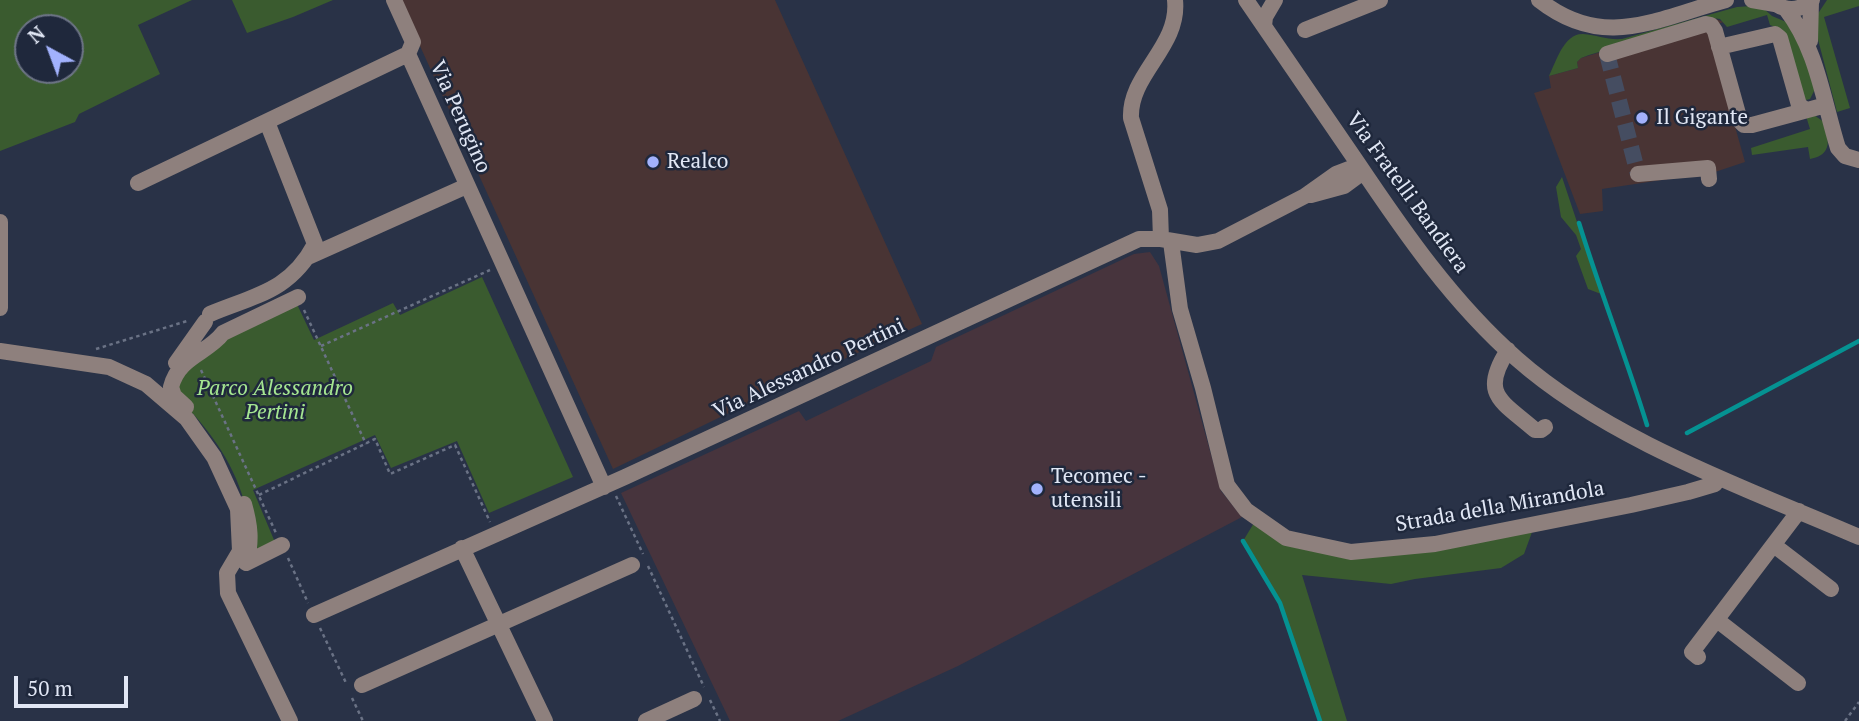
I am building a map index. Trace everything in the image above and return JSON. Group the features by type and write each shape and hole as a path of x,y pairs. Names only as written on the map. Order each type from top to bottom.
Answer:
{"street":[{"path":"394,0 413,42 408,54"},
{"name":"Strada della Mirandola","path":"1175,0 1171,33 1136,91 1130,109 1131,118 1160,210 1180,309 1227,485 1246,510 1286,538 1351,552 1434,544 1688,492 1715,484"},
{"name":"Via Fratelli Bandiera","path":"1246,0 1401,227 1437,275 1508,350 1560,393 1611,424 1695,466 1859,537"},
{"path":"1264,26 1265,17 1275,0"},
{"path":"1305,30 1380,0"},
{"path":"1539,0 1567,18 1608,29 1643,23 1726,0"},
{"path":"1752,0 1800,8 1812,1"},
{"path":"1812,1 1809,33 1812,54 1838,148 1845,156 1859,160"},
{"path":"1777,4 1799,26 1812,54"},
{"path":"1607,54 1706,24 1711,25 1740,121 1744,125 1826,105"},
{"path":"1719,47 1775,34 1780,38 1799,104 1806,110"},
{"name":"Via Perugino","path":"138,183 408,54 607,485"},
{"path":"267,122 315,244 308,257"},
{"path":"1638,174 1708,168 1709,179"},
{"name":"Via Alessandro Pertini","path":"314,615 607,485 1139,239 1197,245 1218,241 1305,196 1344,186 1363,172"},
{"name":"Via Perugino","path":"208,318 281,284 289,279 308,257 460,189"},
{"path":"0,222 0,308"},
{"path":"282,545 246,563 251,546 250,525 227,461 207,432 174,396 171,387 176,376 194,355 215,344 223,333 298,297"},
{"path":"155,392 208,318"},
{"path":"1508,350 1493,381 1498,398 1535,430 1545,427"},
{"path":"0,352 109,367 146,384 187,419 214,457 238,509 240,551 227,573 228,593 290,721"},
{"path":"1698,657 1692,652 1799,511"},
{"path":"1775,546 1831,589"},
{"path":"462,548 545,721"},
{"path":"362,685 632,565"},
{"path":"1717,620 1798,684"},
{"path":"646,721 695,699"}],"path":[{"path":"321,346 503,264"},
{"path":"298,297 366,444"},
{"path":"91,351 208,318"},
{"path":"194,355 363,721"},
{"path":"259,495 375,439 390,474 455,444 495,534"},
{"path":"607,485 720,721"},
{"path":"1845,721 1859,702"}],"shaded area":[{"name":"Realco","path":"399,0 775,0 922,324 795,381 613,469"},
{"name":"Il Gigante","path":"1713,18 1724,22 1707,27 1745,162 1715,172 1602,189 1603,211 1580,214 1534,93 1551,88 1549,76 1578,68 1577,62 1581,58"},
{"path":"1150,252 1159,266 1221,491 1242,517 958,666 838,721 730,721 621,493 799,411 806,421 931,361 936,347 1134,254"}],"green space":[{"path":"0,0 192,0 138,25 160,74 79,114 75,122 0,151"},
{"path":"232,0 333,0 247,33"},
{"path":"1827,0 1859,0 1859,6 1824,17 1850,108 1837,112 1815,28 1815,18"},
{"path":"1737,7 1763,8 1772,16 1791,24 1799,32 1815,89 1810,99 1802,101 1780,29 1770,25 1767,15 1727,27 1720,19 1713,18 1589,55 1577,62 1578,68 1549,76 1562,49 1576,35 1622,39"},
{"path":"1814,115 1824,122 1827,134 1828,145 1823,154 1810,159 1808,147 1752,155 1751,148 1810,129 1806,116"},
{"path":"1562,177 1601,294 1588,289 1576,256 1581,249 1576,235 1561,217 1556,187"},
{"name":"Parco Alessandro Pertini","path":"482,277 573,477 489,513 457,441 391,468 375,435 253,490 277,547 247,562 246,515 239,486 217,444 175,396 177,377 226,334 295,300 314,340 393,303 400,315"},
{"path":"1257,518 1286,538 1351,552 1535,524 1524,554 1501,568 1391,584 1302,575 1347,721 1320,721 1280,603 1243,541"}],"waterway":[{"path":"1579,223 1647,425"},
{"path":"1687,433 1859,341"},
{"path":"1243,541 1280,603 1320,721"}],"tunnel":[{"path":"1607,54 1638,174"}],"place":[{"name":"Il Gigante","path":"1642,118"},
{"name":"Realco","path":"653,162"},
{"name":"Tecomec - utensili","path":"1037,489"}]}
